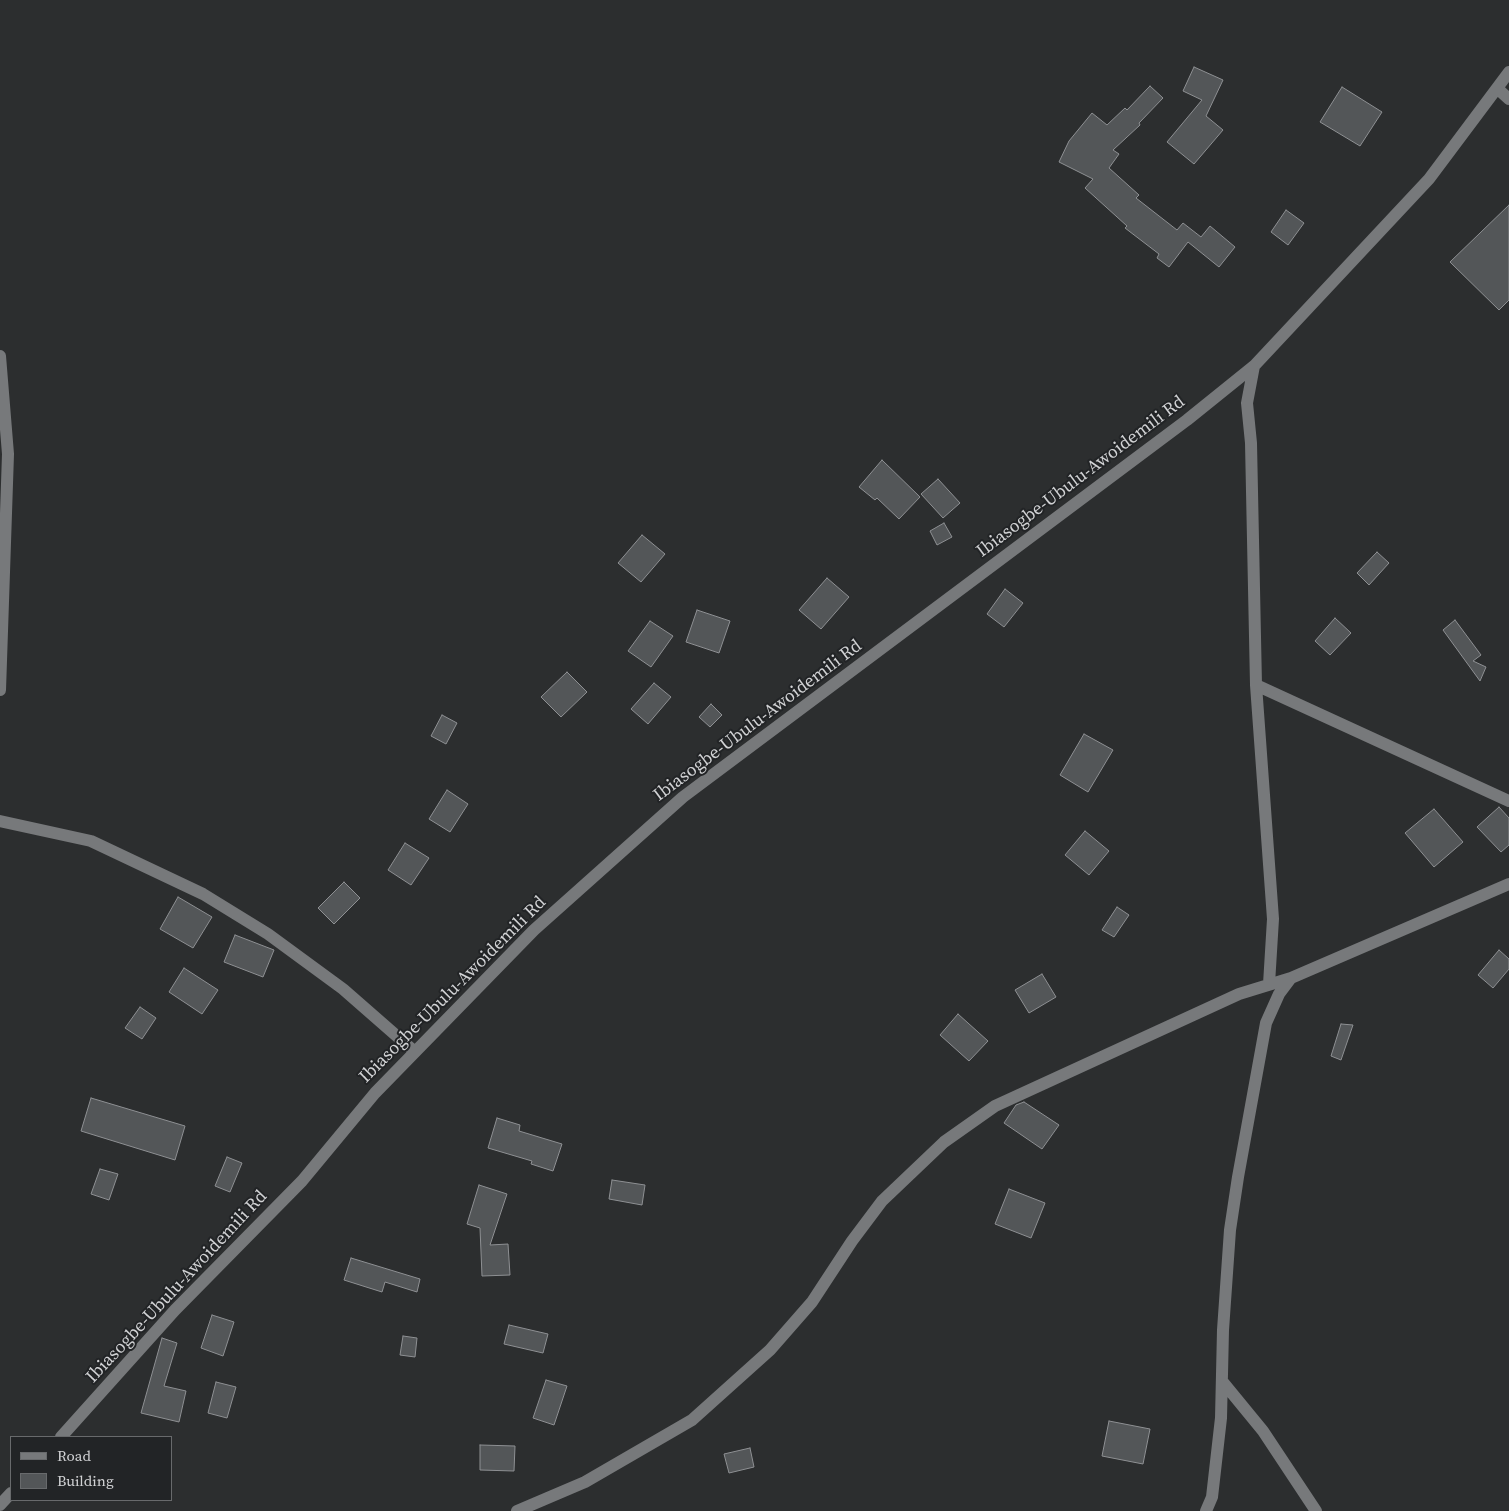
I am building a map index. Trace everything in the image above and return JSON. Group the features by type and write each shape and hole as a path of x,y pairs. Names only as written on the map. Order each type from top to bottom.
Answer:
{"street":[{"name":"Ibiasogbe-Ubulu-Awoidemili Rd","path":"62,1436 175,1310 302,1181 375,1093 534,930 682,797 1188,420 1254,366 1429,179 1509,72"},
{"path":"1498,89 1509,99"},
{"path":"0,356 8,454 0,690"},
{"path":"1254,366 1247,403 1251,443 1256,685 1273,919 1269,984"},
{"path":"1256,685 1509,801"},
{"path":"0,820 90,841 203,894 268,934 343,989 415,1052"},
{"path":"517,1511 585,1482 692,1420 770,1350 812,1302 852,1241 882,1201 944,1142 995,1106 1239,994 1291,978 1509,884"},
{"path":"1206,1511 1212,1497 1220,1418 1230,1230 1238,1177 1266,1023 1279,994 1291,978"},
{"path":"1222,1381 1263,1431 1316,1511"},
{"path":"0,1505 10,1494"}],"building":[{"path":"1194,67 1223,80 1206,116 1223,130 1194,164 1167,142 1202,100 1183,91"},
{"path":"1150,86 1163,98 1139,123 1140,125 1113,150 1119,154 1109,168 1139,195 1136,198 1177,230 1183,223 1201,237 1210,226 1235,247 1219,267 1188,242 1169,267 1157,258 1159,254 1125,228 1127,226 1085,188 1093,179 1059,162 1069,141 1092,113 1107,125 1125,108 1127,110"},
{"path":"1342,87 1382,112 1360,146 1320,122"},
{"path":"1509,205 1509,300 1499,310 1450,262"},
{"path":"1286,210 1304,223 1288,245 1271,232"},
{"path":"882,460 920,497 899,519 877,498 875,500 859,487"},
{"path":"938,479 960,503 943,518 921,494"},
{"path":"944,523 952,537 937,545 930,531"},
{"path":"642,535 665,554 641,582 618,563"},
{"path":"1377,552 1389,563 1369,585 1357,573"},
{"path":"827,578 849,597 821,629 799,610"},
{"path":"1005,589 1023,603 1004,627 987,614"},
{"path":"697,610 730,621 719,653 686,642"},
{"path":"1335,618 1351,633 1330,655 1315,641"},
{"path":"1455,620 1481,655 1473,661 1486,667 1480,681 1443,630"},
{"path":"650,621 673,636 651,667 628,651"},
{"path":"567,672 587,692 561,717 541,697"},
{"path":"654,683 671,697 648,724 631,709"},
{"path":"711,704 722,715 710,727 699,717"},
{"path":"442,715 457,723 446,744 431,736"},
{"path":"1084,734 1113,750 1088,792 1060,775"},
{"path":"447,790 468,804 450,832 429,819"},
{"path":"1499,807 1509,818 1509,845 1501,852 1477,827"},
{"path":"1434,809 1463,842 1434,867 1405,833"},
{"path":"1085,831 1109,851 1089,875 1065,855"},
{"path":"405,843 429,858 411,885 388,870"},
{"path":"344,882 360,898 334,924 318,908"},
{"path":"178,897 212,917 193,948 160,929"},
{"path":"1117,907 1129,915 1114,937 1102,930"},
{"path":"235,935 274,950 263,977 224,962"},
{"path":"1499,950 1509,959 1509,969 1493,988 1478,975"},
{"path":"184,968 218,990 202,1014 169,992"},
{"path":"1042,974 1056,997 1029,1013 1015,990"},
{"path":"140,1007 156,1018 142,1039 125,1028"},
{"path":"958,1014 988,1041 969,1061 940,1035"},
{"path":"1341,1024 1353,1025 1341,1060 1331,1056"},
{"path":"91,1098 185,1126 175,1160 81,1131"},
{"path":"1024,1102 1059,1125 1042,1149 1004,1123 1016,1105"},
{"path":"497,1118 520,1125 519,1131 562,1144 553,1171 531,1164 532,1161 488,1148"},
{"path":"227,1157 242,1163 230,1192 215,1186"},
{"path":"100,1169 118,1174 109,1200 91,1194"},
{"path":"612,1180 645,1185 642,1205 609,1199"},
{"path":"479,1185 507,1194 490,1245 508,1244 510,1275 482,1276 480,1228 467,1224"},
{"path":"1009,1189 1045,1203 1031,1238 995,1224"},
{"path":"351,1258 420,1279 417,1292 385,1282 382,1292 344,1280"},
{"path":"212,1315 234,1322 223,1356 201,1348"},
{"path":"509,1325 548,1334 543,1353 504,1344"},
{"path":"403,1336 417,1338 415,1357 400,1355"},
{"path":"162,1338 177,1343 164,1386 186,1391 179,1422 141,1413"},
{"path":"546,1380 567,1386 554,1425 533,1418"},
{"path":"216,1382 236,1387 227,1418 208,1413"},
{"path":"1109,1421 1150,1429 1143,1464 1102,1456"},
{"path":"480,1445 515,1446 514,1471 480,1470"},
{"path":"750,1448 754,1467 729,1473 724,1454"}]}
